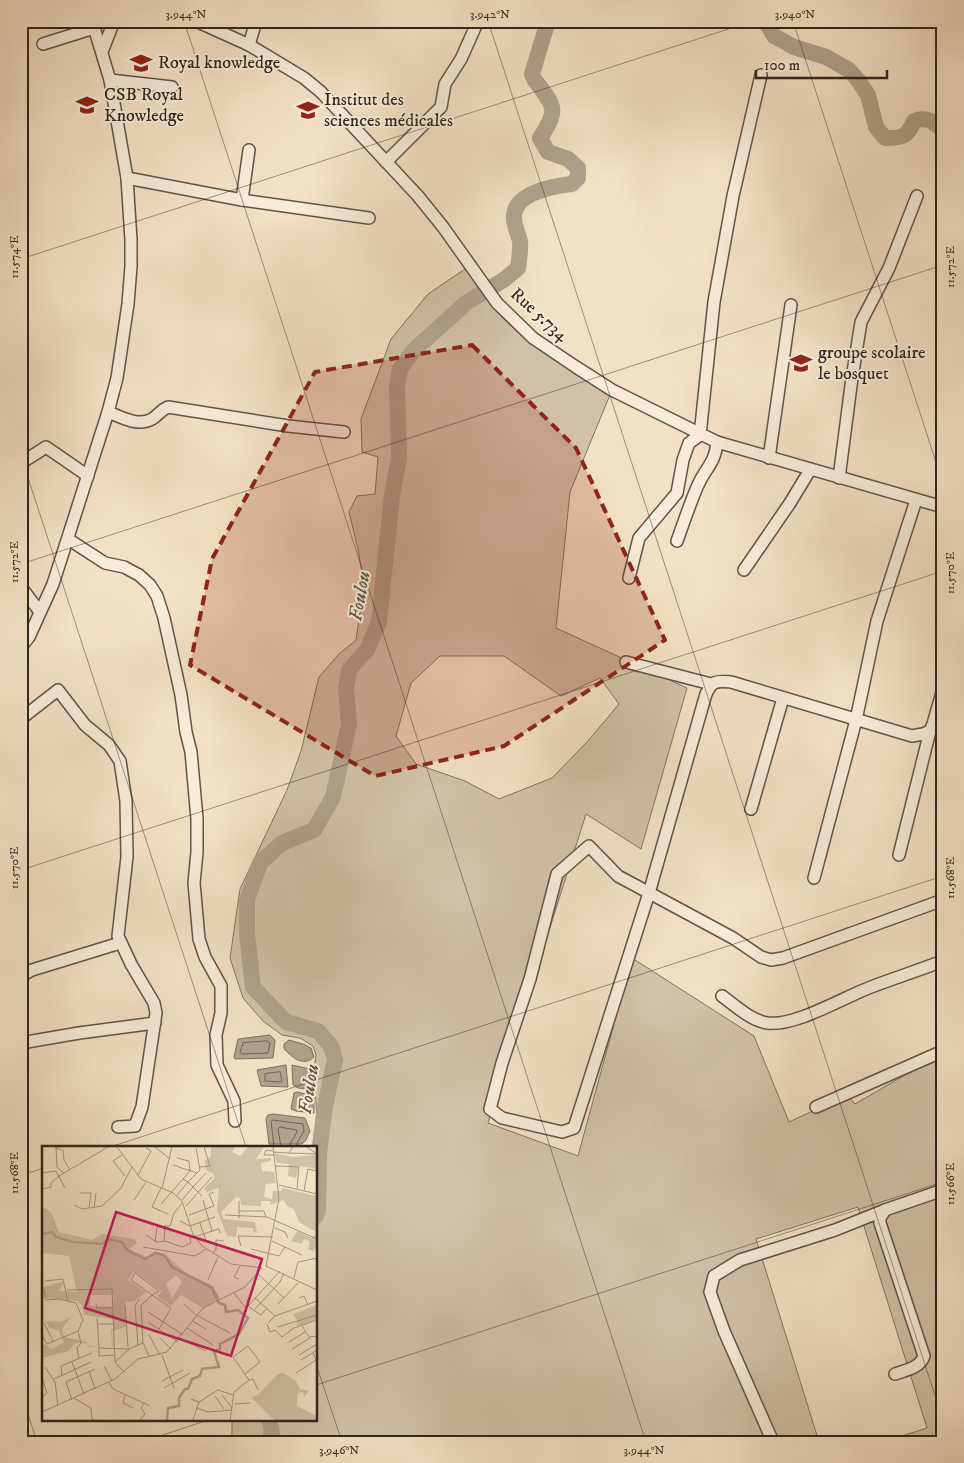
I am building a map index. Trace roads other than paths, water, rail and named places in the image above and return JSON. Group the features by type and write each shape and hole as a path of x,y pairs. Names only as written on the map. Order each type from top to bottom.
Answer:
{"street":[{"path":"101,48 114,21"},
{"path":"249,45 256,21"},
{"path":"386,162 441,107 445,84 461,59 478,21"},
{"name":"Rue 5.734","path":"197,22 249,45 304,78 321,92 443,227 497,303 532,338 576,367 612,390 717,442 943,507"},
{"path":"21,647 29,637 53,584 108,412 117,378 124,338 131,266 127,178 110,80 101,48 90,24 43,44"},
{"path":"629,578 639,538 677,493 683,460 689,443 700,435 714,302 733,196 762,75"},
{"path":"110,80 172,87"},
{"path":"242,200 249,150"},
{"path":"127,178 242,200 369,218"},
{"path":"839,478 861,322 889,268 917,196"},
{"path":"769,458 791,306"},
{"path":"108,412 134,421 144,422 153,419 160,410 168,407 288,426 344,432"},
{"path":"677,541 698,486 714,459 717,442"},
{"path":"21,464 46,447 88,476"},
{"path":"744,570 810,470"},
{"path":"814,878 856,720 877,621 916,500"},
{"path":"68,539 105,563 124,567 139,575 150,585 157,596 164,618 182,695 190,752 197,819 197,852 194,884 199,939 205,957 221,986 221,1013 216,1035 217,1065 234,1101 235,1121"},
{"path":"21,587 40,612"},
{"path":"626,662 711,684"},
{"path":"930,730 923,734 912,736 731,682 717,681 711,684 706,694 649,893 574,1128 562,1132 502,1118 490,1109 502,1063 530,979 557,874 589,846 618,876 649,893 733,938 761,957 772,960 841,938 943,900"},
{"path":"899,855 930,730 943,689"},
{"path":"21,716 22,718 58,690 85,725 108,745 120,761 126,800 127,857 118,936 120,943 154,1003 156,1013 142,1107 138,1120 135,1126 118,1127"},
{"path":"752,809 783,698"},
{"path":"21,976 32,970 120,943"},
{"path":"722,996 757,1021 770,1024 809,1015 870,987 943,962"},
{"path":"21,1043 155,1023"},
{"path":"816,1107 943,1051"},
{"path":"773,1442 724,1331 710,1292 714,1276 740,1260 835,1230 943,1190"},
{"path":"885,1210 880,1218 880,1224 924,1356 922,1362 917,1366 895,1374"}],"water":[{"path":"270,1035 275,1040 273,1058 235,1059 238,1039"},
{"path":"289,1040 311,1048 314,1057 306,1061 295,1058 284,1049 284,1044"},
{"path":"286,1065 288,1087 261,1086 257,1070"},
{"path":"292,1065 310,1069 312,1090 298,1088 293,1085"},
{"path":"294,1093 314,1096 314,1113 291,1109"},
{"path":"268,1115 305,1118 310,1131 306,1140 302,1144 269,1144 266,1119"}],"waterway":[{"name":"Foulou","path":"318,1210 319,1153 325,1106 335,1060 331,1046 318,1031 286,1022 253,987 247,934 247,900 260,863 282,843 314,830 333,797 349,724 346,688 349,670 367,650 379,622 392,495 399,458 397,387 400,369 413,351 466,303 505,279 518,268 520,241 514,218 515,209 520,202 535,192 572,184 578,178 578,168 568,159 548,152 540,138 550,120 552,107 532,74 548,21"},
{"name":"Foulou","path":"765,21 774,36 794,47 826,57 849,70 868,95 876,127 885,138 904,136 914,121 923,119 930,121 943,130"},
{"name":"Foulou","path":"269,1420 272,1432 269,1442"}],"place":[{"name":"Royal knowledge","path":"141,63"},
{"name":"CSB Royal Knowledge","path":"87,105"},
{"name":"Institut des sciences médicales","path":"308,110"},
{"name":"groupe scolaire le bosquet","path":"801,363"}]}
